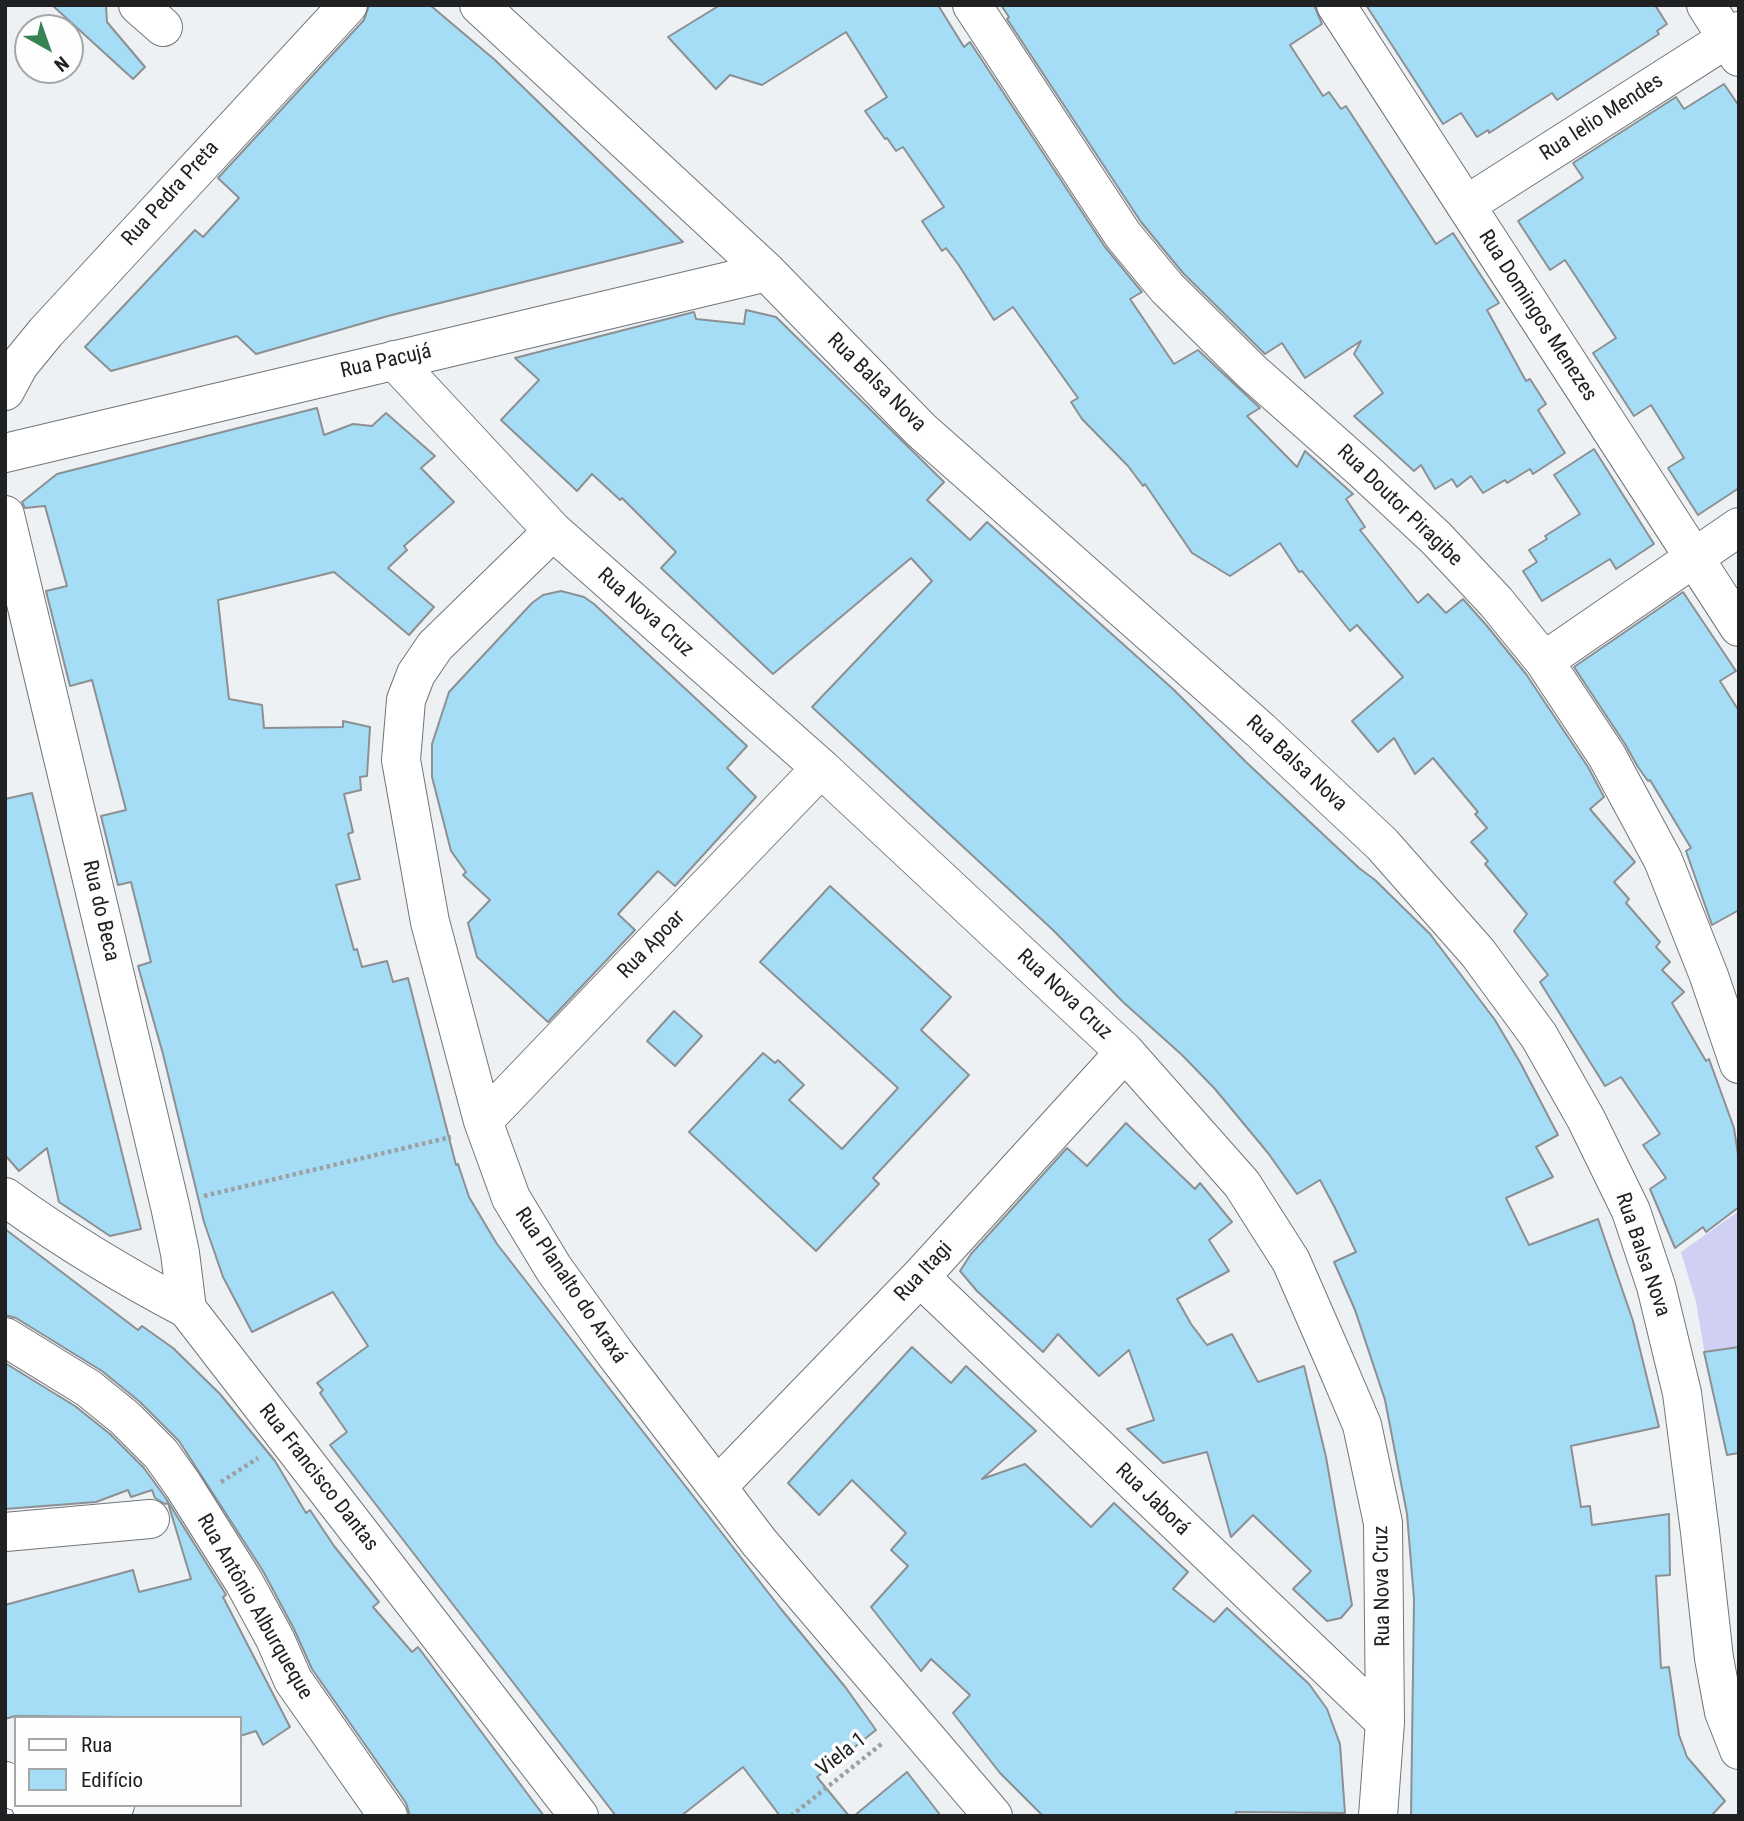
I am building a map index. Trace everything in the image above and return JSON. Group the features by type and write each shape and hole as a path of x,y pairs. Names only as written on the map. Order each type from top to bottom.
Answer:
{"street":[{"name":"Rua Pedra Preta","path":"5,391 19,365 46,332 348,5"},
{"name":"Rua Balsa Nova","path":"479,5 767,272 921,430 1201,677 1382,844 1478,953 1539,1036 1586,1119 1631,1211 1656,1286 1682,1393 1714,1658 1724,1712 1739,1750"},
{"name":"Rua Doutor Piragibe","path":"972,5 1123,235 1167,288 1252,372 1436,538 1496,602 1544,661 1607,756 1663,860 1709,976 1739,1064"},
{"name":"Rua Domingos Menezes","path":"1336,5 1739,627"},
{"path":"1706,5 1735,42"},
{"name":"Rua lelio Mendes","path":"1466,205 1735,42"},
{"name":"Rua Pacujá","path":"5,453 767,272"},
{"name":"Rua Nova Cruz","path":"394,360 553,531 821,768 1125,1052 1242,1184 1291,1261 1362,1425 1383,1523 1385,1722 1378,1816"},
{"name":"Rua do Beca","path":"5,515 170,1206 180,1253 187,1309"},
{"path":"1544,661 1739,527"},
{"name":"Rua Planalto do Araxá","path":"553,531 435,646 415,674 406,700 401,760 430,922 483,1121 511,1198 554,1269 759,1542 993,1816"},
{"name":"Rua Apoar","path":"483,1121 821,768"},
{"name":"Rua Itagi","path":"717,1487 920,1277 1125,1052"},
{"name":"Rua Francisco Dantas","path":"5,1197 43,1225 125,1276 187,1309 579,1816"},
{"name":"Rua Jaborá","path":"920,1277 1385,1722"},
{"name":"Rua Antônio Alburqueque","path":"5,1337 88,1388 161,1454 244,1582 293,1679 388,1816"},
{"path":"5,1532 150,1519"},
{"path":"63,1816 106,1807"}],"path":[{"path":"170,1206 460,1134 483,1121"},
{"name":"Viela 1","path":"791,1816 913,1720"}],"shaded area":[{"path":"1739,1211 1739,1346 1705,1355 1696,1302 1681,1252"}],"building":[{"path":"52,5 106,5 107,22 145,67 133,79 84,34 84,14 62,14"},
{"path":"369,5 430,5 495,60 683,242 388,316 256,354 237,336 111,371 85,347 195,230 203,237 239,198 218,178 364,20"},
{"path":"720,5 938,5 964,47 970,42 1105,247 1142,292 1130,299 1174,364 1198,350 1260,408 1247,416 1297,467 1305,451 1353,494 1346,499 1365,527 1360,530 1418,603 1428,594 1446,613 1463,599 1487,626 1526,674 1588,767 1604,797 1590,809 1635,862 1614,882 1629,899 1626,903 1660,942 1656,947 1670,962 1662,970 1684,992 1672,1003 1706,1061 1709,1059 1734,1128 1739,1161 1739,1207 1706,1232 1703,1227 1675,1248 1650,1189 1666,1178 1643,1145 1660,1134 1621,1077 1605,1086 1540,982 1548,975 1514,931 1527,914 1485,864 1488,861 1471,842 1487,828 1475,814 1478,812 1433,758 1415,774 1394,738 1378,752 1352,721 1403,677 1357,625 1350,631 1302,571 1299,572 1280,543 1230,576 1192,553 1145,484 1143,486 1128,466 1082,419 1071,402 1078,398 1013,307 994,320 958,264 946,248 942,251 922,221 944,207 903,147 896,151 865,111 887,97 846,32 762,85 730,75 716,89 668,37"},
{"path":"1001,5 1314,5 1322,24 1290,45 1323,96 1329,92 1341,109 1346,106 1436,244 1453,233 1499,303 1487,310 1526,381 1530,379 1546,404 1538,410 1565,453 1533,474 1530,469 1483,493 1471,476 1457,487 1452,479 1435,489 1421,465 1414,471 1354,416 1383,393 1354,354 1361,341 1305,378 1282,343 1265,354 1183,273 1141,222 1007,19 1009,17"},
{"path":"1366,5 1655,5 1667,24 1657,31 1659,34 1557,100 1552,93 1489,133 1488,130 1477,137 1461,113 1443,124"},
{"path":"1724,84 1739,106 1739,488 1698,515 1668,468 1684,458 1651,405 1634,416 1593,353 1616,338 1565,260 1550,270 1518,221 1583,178 1573,163 1676,97 1684,109"},
{"path":"746,310 776,317 944,482 927,500 970,540 987,522 1173,689 1246,762 1375,880 1430,934 1495,1020 1558,1135 1536,1147 1553,1177 1506,1198 1529,1245 1598,1219 1633,1321 1659,1427 1571,1446 1581,1507 1590,1506 1592,1525 1669,1514 1670,1575 1656,1576 1661,1668 1669,1667 1679,1735 1687,1757 1725,1801 1711,1816 1411,1816 1414,1599 1407,1514 1385,1400 1355,1310 1334,1262 1356,1252 1320,1180 1297,1194 1268,1153 1215,1089 1182,1055 1123,1002 1053,930 812,707 932,581 911,558 773,674 661,568 676,552 622,498 620,500 592,474 577,491 501,420 539,380 515,358 694,312 696,319 744,324"},
{"path":"317,408 324,435 353,424 372,426 386,413 435,456 421,468 454,502 404,546 407,550 388,568 434,607 409,635 334,572 218,600 229,699 262,705 264,728 343,727 343,721 370,727 367,776 360,777 361,790 344,794 353,832 348,834 360,879 336,885 354,950 357,949 362,967 387,961 393,982 408,978 456,1165 458,1164 469,1197 497,1244 781,1609 846,1688 876,1730 817,1777 849,1816 780,1816 743,1767 681,1816 616,1816 330,1445 347,1432 320,1393 323,1390 317,1383 368,1346 333,1292 252,1332 223,1277 204,1222 163,1054 138,966 151,962 131,882 118,885 101,816 126,810 92,680 70,686 46,591 67,586 45,506 25,508 22,502 57,474"},
{"path":"1594,449 1654,544 1616,569 1610,559 1542,601 1523,571 1537,562 1529,550 1547,539 1545,536 1580,514 1554,475"},
{"path":"561,591 584,597 594,604 747,746 727,768 756,797 675,886 658,871 618,914 635,930 548,1022 477,957 468,923 490,900 463,875 466,872 451,851 432,777 432,744 449,692 532,603 543,595"},
{"path":"1683,592 1736,671 1720,681 1739,711 1739,910 1712,925 1686,851 1691,848 1650,780 1648,781 1638,767 1574,667"},
{"path":"32,793 141,1229 110,1236 59,1202 47,1148 19,1171 5,1155 5,799"},
{"path":"830,886 951,997 921,1030 969,1075 873,1178 879,1184 816,1251 689,1132 763,1053 775,1063 778,1060 804,1085 789,1100 842,1149 898,1088 760,962"},
{"path":"674,1011 702,1036 675,1066 647,1041"},
{"path":"1126,1123 1195,1189 1200,1183 1232,1222 1209,1240 1229,1271 1177,1299 1191,1324 1207,1345 1232,1334 1258,1382 1304,1366 1326,1457 1352,1605 1341,1618 1327,1621 1293,1589 1311,1571 1253,1515 1231,1537 1207,1452 1163,1463 1127,1429 1154,1420 1129,1350 1099,1376 1058,1334 1043,1352 977,1291 960,1271 971,1254 1067,1148 1087,1166"},
{"path":"5,1229 138,1330 142,1326 173,1348 220,1394 275,1461 306,1513 310,1510 334,1546 379,1602 373,1607 412,1652 418,1647 544,1816 410,1816 406,1803 312,1669 263,1571 179,1441 140,1402 102,1371 16,1318 5,1315"},
{"path":"912,1347 951,1383 966,1366 1036,1431 982,1479 1025,1464 1091,1527 1114,1503 1188,1572 1173,1589 1214,1622 1227,1608 1309,1684 1327,1709 1340,1744 1345,1813 1043,1816 1000,1773 953,1713 970,1695 931,1659 921,1671 871,1607 908,1566 891,1550 906,1533 852,1480 819,1515 788,1483"},
{"path":"1739,1347 1739,1453 1727,1455 1704,1352"},
{"path":"5,1363 75,1406 110,1434 144,1468 165,1497 225,1593 223,1597 290,1727 263,1745 256,1731 242,1735 242,1716 14,1716 5,1719 5,1605 133,1570 139,1592 191,1579 168,1503 155,1498 152,1490 131,1497 128,1490 96,1502 5,1509"},
{"path":"907,1772 941,1816 854,1816"}]}
